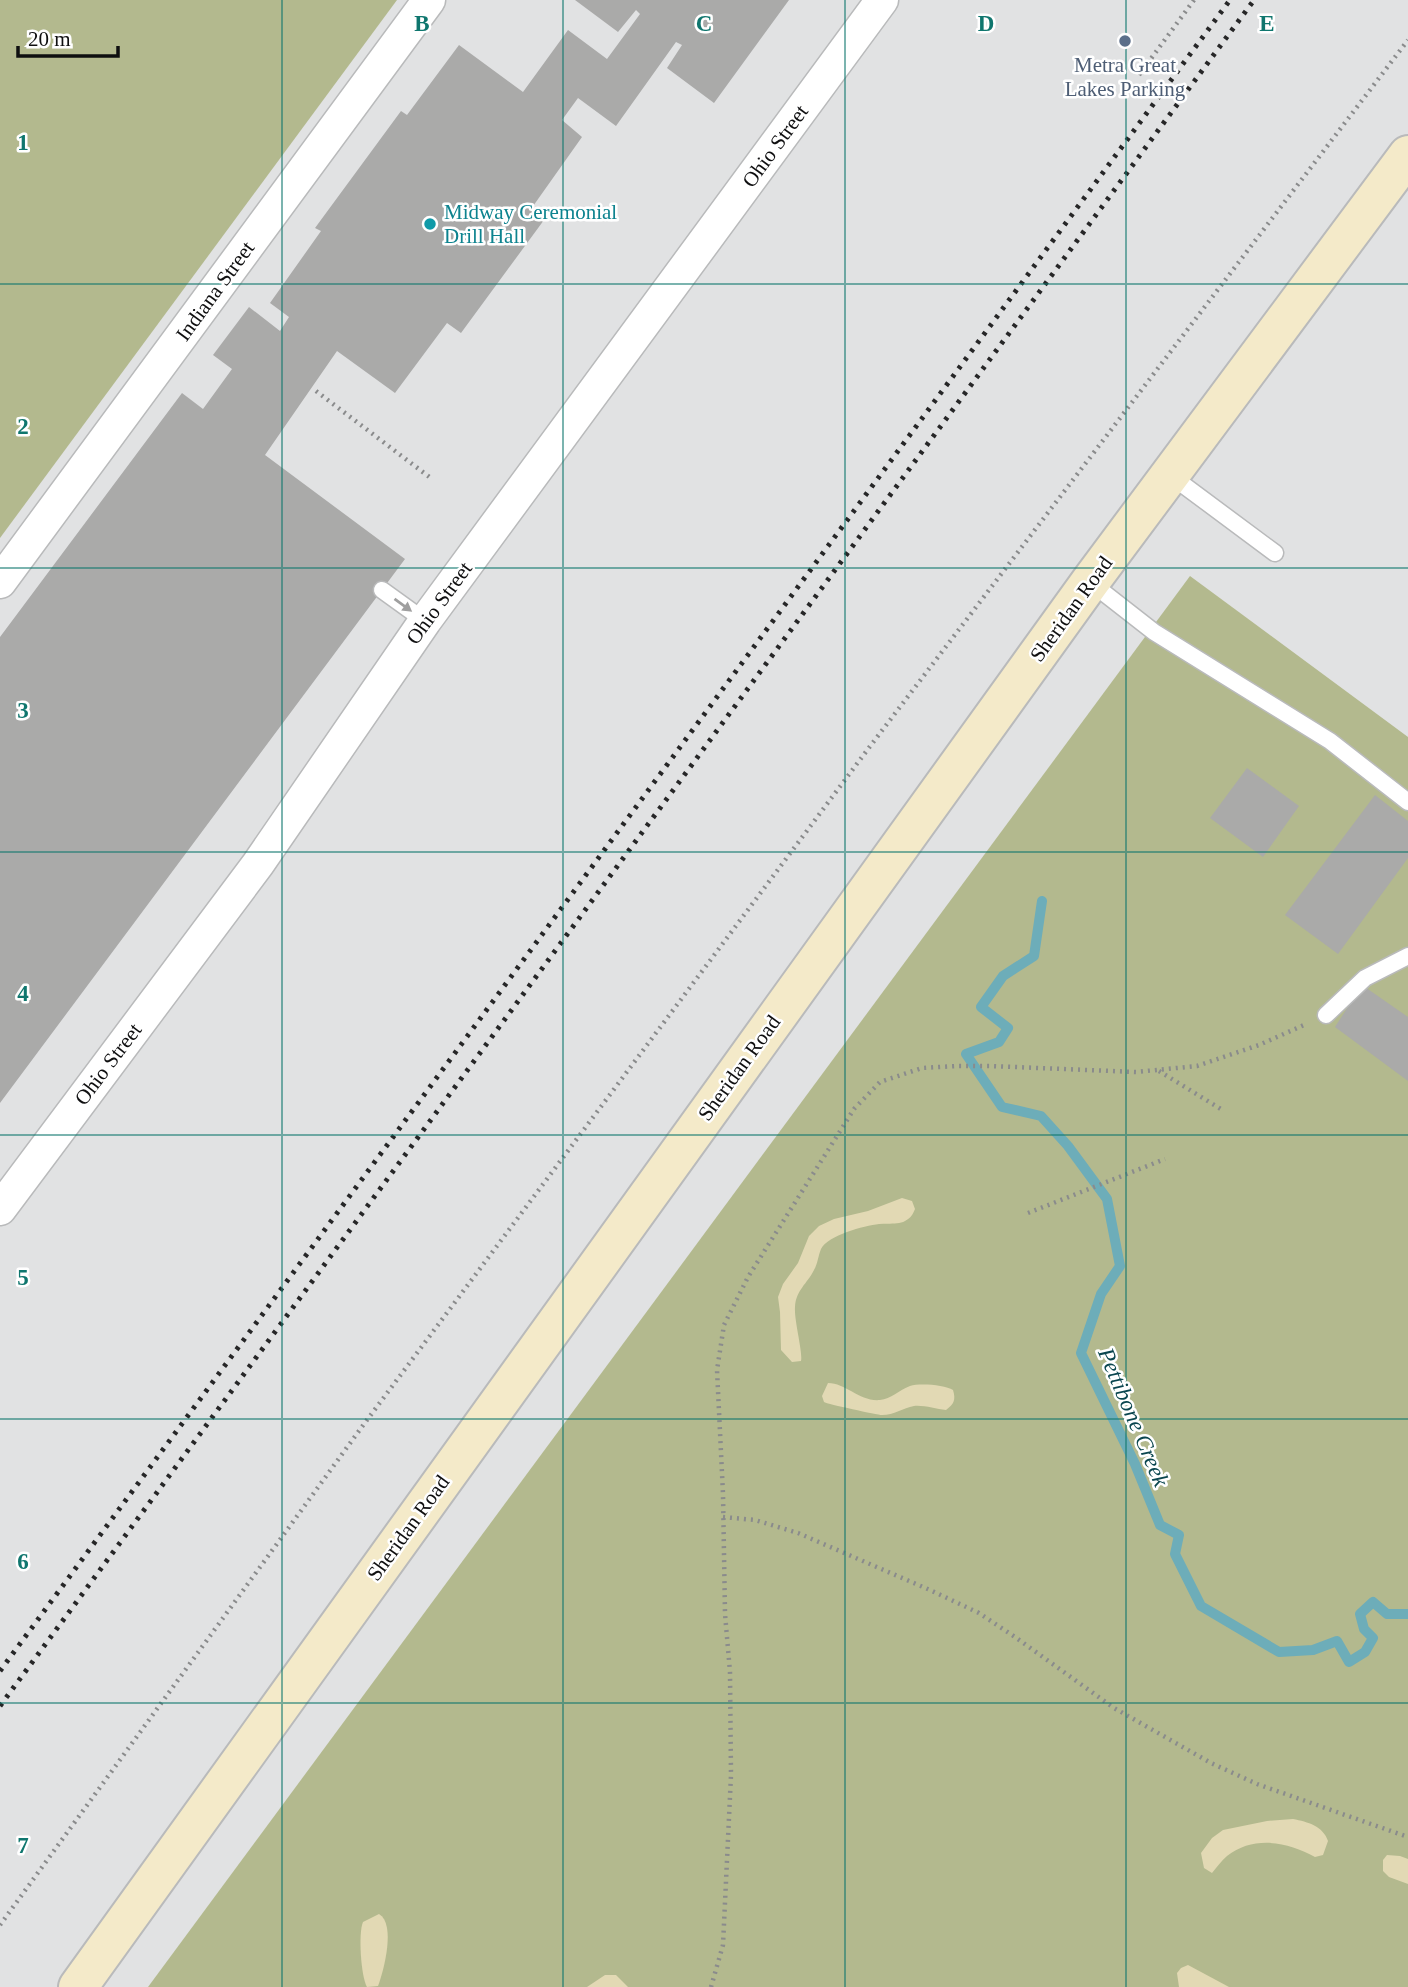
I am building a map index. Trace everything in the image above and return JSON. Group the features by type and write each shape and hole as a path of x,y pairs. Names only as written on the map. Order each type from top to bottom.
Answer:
{"main road":[{"name":"Sheridan Road","path":"78,1987 1090,582 1408,155"}],"street":[{"name":"Indiana Street","path":"0,582 429,0"},
{"name":"Ohio Street","path":"0,1209 9,1183 258,864 425,621 882,0"}],"lane":[{"path":"1170,475 1275,553"},
{"path":"1090,582 1154,632 1330,741 1408,803"},
{"path":"382,590 425,621"},
{"path":"1326,1015 1365,978 1408,956"}],"path":[{"path":"1139,75 1194,0"},
{"path":"0,1925 373,1412 846,778 1408,40"},
{"path":"316,391 432,479"},
{"path":"711,1987 723,1945 731,1774 730,1672 724,1614 718,1370 724,1325 742,1289 854,1109 880,1082 922,1068 990,1066 1136,1072 1197,1066 1259,1045 1326,1015"},
{"path":"1158,1070 1224,1111"},
{"path":"1028,1213 1165,1159"},
{"path":"723,1517 755,1520 798,1533 930,1590 979,1613 1114,1709 1211,1763 1257,1784 1408,1837"}],"green space":[{"path":"0,0 397,0 0,538"},
{"path":"1190,576 1408,737 1408,1987 148,1987"}],"sand":[{"path":"902,1198 912,1201 915,1209 907,1220 847,1232 831,1239 821,1249 815,1267 796,1301 801,1361 792,1362 781,1350 778,1297 783,1284 798,1263 809,1236 819,1226 834,1219 868,1211"},
{"path":"828,1383 873,1400 888,1398 910,1386 920,1385 949,1388 953,1390 954,1399 953,1404 946,1410 914,1406 882,1415 824,1402 822,1396"},
{"path":"1293,1819 1309,1823 1323,1832 1328,1841 1323,1855 1315,1857 1294,1848 1260,1843 1237,1849 1212,1873 1204,1868 1201,1853 1212,1838 1223,1830"},
{"path":"1387,1855 1408,1859 1408,1884 1389,1877 1383,1871 1383,1860"},
{"path":"379,1914 387,1927 385,1959 378,1986 367,1987 362,1965 361,1928 363,1922"},
{"path":"1188,1965 1229,1987 1179,1987 1177,1973"},
{"path":"605,1975 616,1975 628,1987 587,1987"}],"building":[{"path":"575,0 789,0 714,103 667,68 682,45 676,42 616,126 578,98 562,120 582,137 531,209 544,220 461,333 447,323 395,393 337,351 265,455 405,559 0,1103 0,637 182,393 203,409 232,369 213,355 249,307 280,331 289,317 270,303 321,231 315,228 401,111 407,115 459,45 523,92 568,30 607,59 640,14 636,10 618,32"},
{"path":"1247,768 1299,806 1263,857 1210,818"},
{"path":"1375,795 1408,821 1408,858 1338,954 1285,915"},
{"path":"1362,985 1408,1017 1408,1081 1335,1027"}],"waterway":[{"name":"Pettibone Creek","path":"1042,901 1034,956 1003,976 981,1007 1008,1028 999,1042 966,1054 1002,1107 1041,1116 1068,1146 1107,1199 1120,1266 1101,1294 1081,1353 1135,1464 1160,1525 1179,1535 1175,1554 1201,1606 1279,1652 1313,1650 1337,1641 1349,1662 1365,1652 1373,1638 1364,1629 1360,1614 1373,1602 1387,1614 1408,1614"}],"railway":[{"path":"0,1671 1230,0"},
{"path":"0,1706 1254,0"}],"place":[{"name":"Metra Great Lakes Parking","path":"1125,41"},
{"name":"Midway Ceremonial Drill Hall","path":"430,224"}]}
